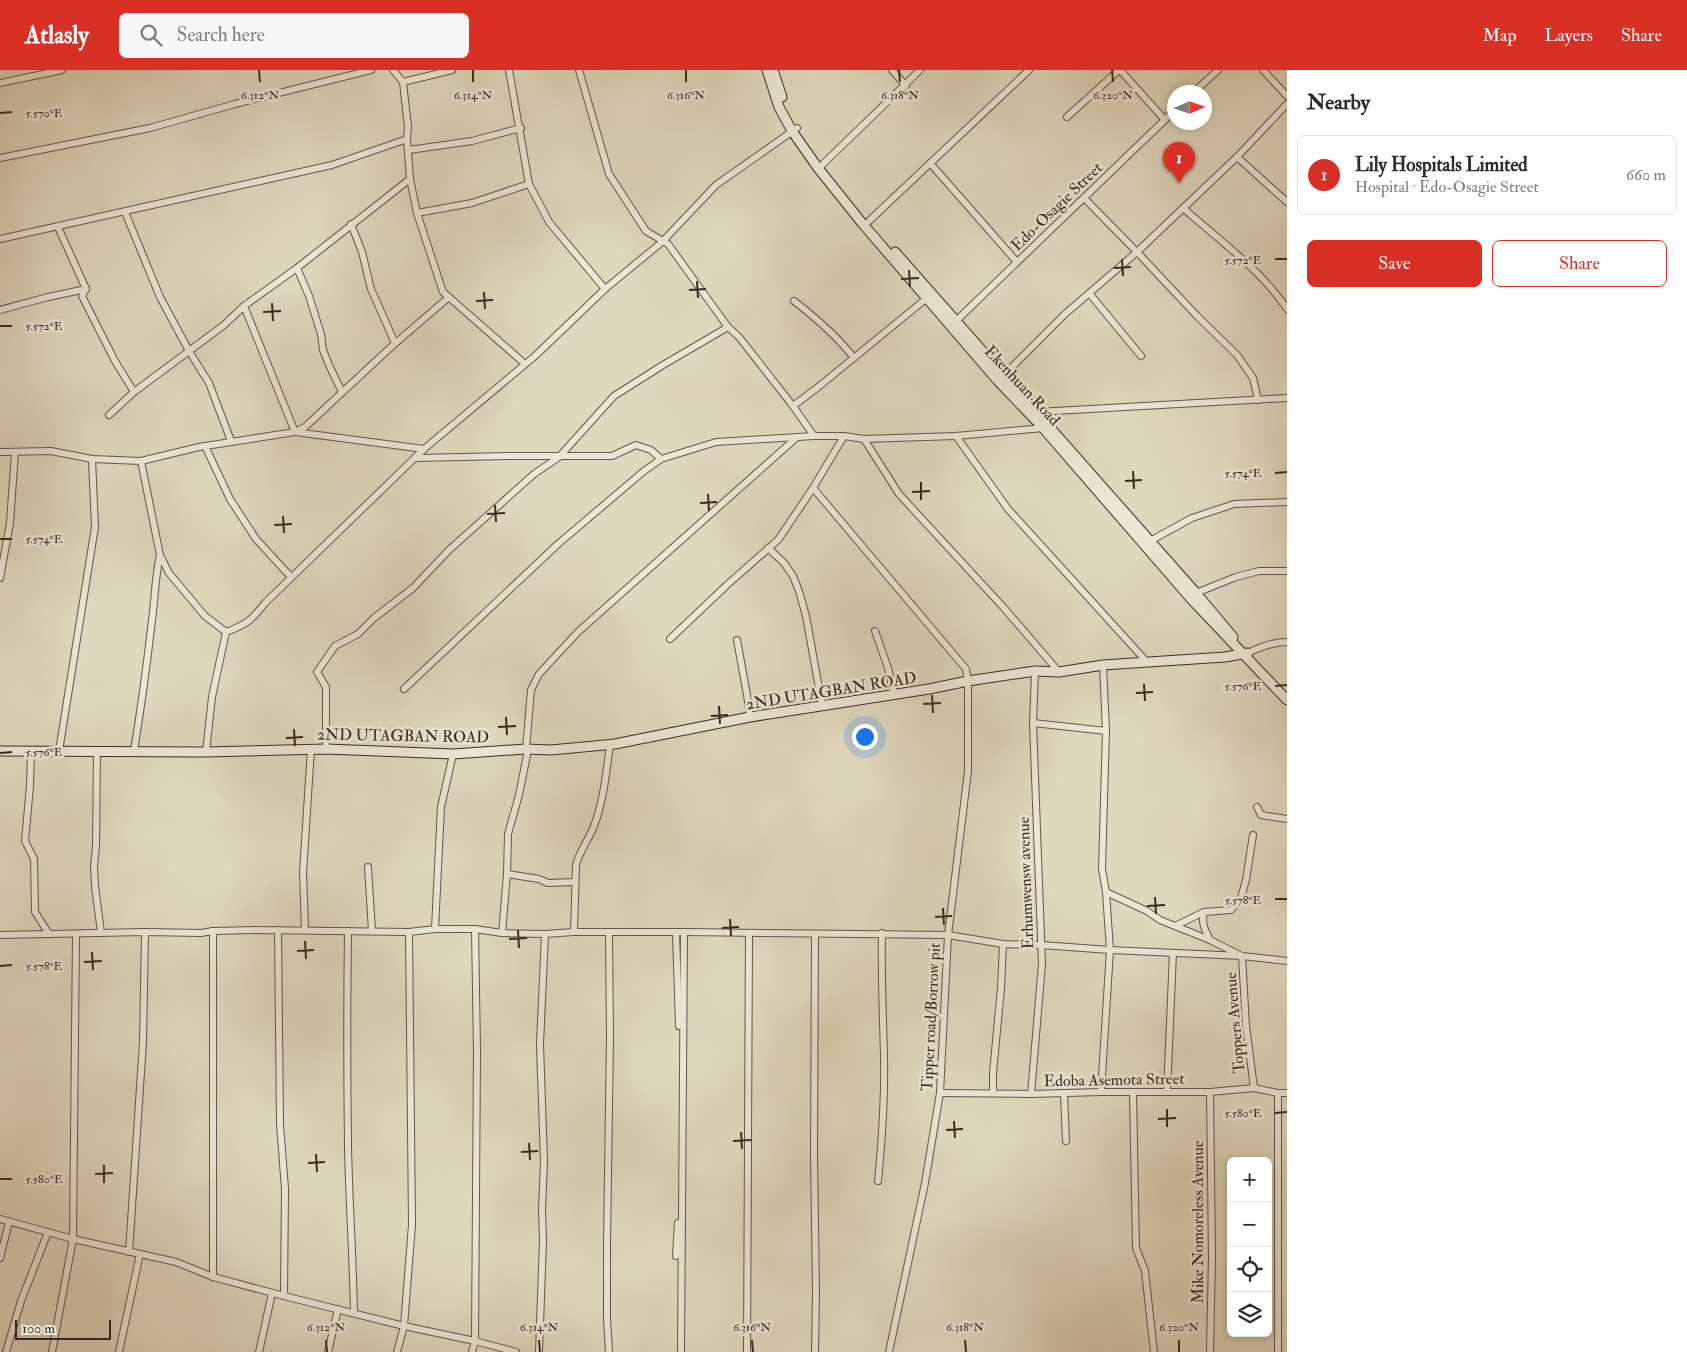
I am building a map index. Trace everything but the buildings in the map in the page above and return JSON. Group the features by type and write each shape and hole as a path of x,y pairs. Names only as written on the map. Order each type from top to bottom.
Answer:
{"main road":[{"name":"Ekenhuan Road","path":"767,70 779,107 818,168 927,298 1000,378 1186,594 1287,700"},
{"name":"Ekenhuan Road","path":"774,70 794,129 822,165 956,320 1000,378 1037,412 1196,593 1245,654 1287,693"},
{"name":"2ND UTAGBAN ROAD","path":"0,751 206,752 326,749 453,754 551,750 610,745 750,717 1035,671 1059,672 1102,665 1245,654"}],"street":[{"path":"0,83 62,70"},
{"path":"0,158 150,128 234,104 371,70"},
{"path":"394,70 403,82 408,127 410,179 417,213 443,292 525,364"},
{"path":"403,82 452,70"},
{"path":"509,70 530,184 549,222 605,289"},
{"path":"579,70 609,174 646,231 668,244 728,327 739,337 814,436"},
{"path":"892,70 906,86"},
{"path":"822,165 920,70"},
{"path":"869,221 1029,70"},
{"path":"1067,117 1120,70 1165,120"},
{"path":"1202,85 1218,70"},
{"path":"1263,70 1287,96"},
{"path":"1000,378 1237,157 1287,104"},
{"name":"Edo-Osagie Street","path":"956,320 1165,120"},
{"path":"409,150 472,141 521,128"},
{"path":"226,632 240,628 252,619 291,577 424,449 525,364 605,289 662,242 716,185 794,129"},
{"path":"0,239 332,165 407,139"},
{"path":"1237,157 1287,202"},
{"path":"930,163 1017,262"},
{"path":"109,415 134,392 224,325 244,306 297,268 410,179"},
{"path":"417,213 472,203 530,184"},
{"path":"1084,198 1237,355 1253,378 1258,400"},
{"path":"1183,208 1260,276 1277,293 1287,309"},
{"path":"126,212 160,297 189,351 209,383 231,441"},
{"path":"351,224 362,252 371,289 395,343"},
{"path":"58,227 86,289"},
{"path":"297,268 322,334 323,350 328,365 342,392"},
{"path":"0,310 86,289"},
{"path":"86,289 82,296 115,361 134,392"},
{"path":"1089,293 1141,356"},
{"path":"295,432 305,427 395,343 449,297"},
{"path":"793,406 927,298"},
{"path":"794,301 844,344 854,358"},
{"path":"244,306 295,432"},
{"path":"326,749 326,687 317,672 335,646 358,634 374,618 413,588 449,550 534,474 559,457 614,396 728,327"},
{"path":"1037,412 1287,398"},
{"path":"404,689 558,544 644,471 661,459 716,442 814,436 844,436 864,440 956,436 1043,428"},
{"path":"0,452 51,451 92,459 141,461 231,441 295,432 424,449"},
{"path":"670,639 778,540 813,488 844,436"},
{"path":"956,436 1008,509 1146,661"},
{"path":"502,933 508,834 519,795 527,750 531,690 539,674 578,632 796,438"},
{"path":"864,440 899,494 1004,608 1059,672"},
{"path":"415,458 612,456 636,445 651,450 661,459"},
{"path":"205,446 230,499 256,540 291,577"},
{"path":"0,578 10,523 15,452"},
{"path":"59,750 95,527 92,459"},
{"path":"141,461 160,555 169,573 205,616 226,632"},
{"path":"813,488 966,669 968,681"},
{"path":"1150,542 1192,518 1234,504 1287,502"},
{"path":"768,548 784,563 793,576 799,591 806,616 822,705"},
{"path":"134,751 143,696 160,555"},
{"path":"1196,593 1236,576 1259,571 1287,571"},
{"path":"875,630 888,668 894,694"},
{"path":"206,752 212,697 226,632"},
{"path":"737,640 750,717"},
{"path":"1245,654 1260,647 1278,642 1287,642"},
{"path":"1101,1092 1110,950 1106,892 1102,870 1106,730 1102,665"},
{"name":"Erhumwensw avenue","path":"1031,1094 1042,945 1033,723 1035,671"},
{"name":"Tipper road/Borrow pit","path":"889,1352 925,1184 940,1092 948,935 968,771 968,681"},
{"path":"1033,723 1106,730"},
{"path":"574,932 575,882 579,855 594,826 602,798 610,745"},
{"path":"305,930 303,872 311,749"},
{"path":"31,751 25,841 34,859 35,912 49,934"},
{"path":"97,751 94,866 101,933"},
{"path":"434,929 441,807 453,754"},
{"path":"1257,807 1261,815 1287,819"},
{"path":"1175,926 1204,912 1231,910 1241,898 1246,880 1253,835"},
{"path":"368,867 372,931"},
{"path":"507,874 540,879 548,883 575,882"},
{"path":"1106,892 1242,956"},
{"path":"1204,912 1202,919 1204,930 1210,940"},
{"path":"0,935 145,932 201,933 213,931 278,930 409,932 434,929 475,929 502,933 544,934 574,932 749,934 760,932 948,935 1003,944 1242,956 1287,961"},
{"path":"472,1352 475,1341 477,1051 475,929"},
{"path":"278,930 280,1124 285,1189 284,1296"},
{"path":"213,931 213,1277"},
{"path":"348,931 348,1145 354,1313"},
{"path":"129,1252 143,1042 145,932"},
{"path":"397,1352 404,1326 412,1225 409,932"},
{"path":"676,932 679,989 680,1107 680,1182 676,1256"},
{"path":"681,1352 684,932"},
{"path":"609,933 610,1037 607,1243 609,1352"},
{"path":"52,1352 72,1240 76,934"},
{"path":"539,1352 544,1161 540,1044 544,934"},
{"path":"747,1256 747,989 749,934"},
{"path":"746,1352 749,934"},
{"path":"815,934 815,1352"},
{"path":"878,1181 883,1123 882,934"},
{"path":"993,1093 1003,944"},
{"path":"1167,1092 1173,953"},
{"name":"Toppers Avenue","path":"1242,956 1246,1026 1254,1088"},
{"name":"Edoba Asemota Street","path":"940,1092 1064,1094 1210,1092 1254,1088 1287,1093"},
{"path":"1133,1092 1136,1248 1145,1271 1154,1352"},
{"name":"Mike Nomoreless Avenue","path":"1210,1092 1212,1257 1210,1352"},
{"path":"1278,1093 1278,1352"},
{"path":"1064,1094 1066,1141"},
{"path":"0,1220 72,1240 176,1262 213,1277 272,1293 516,1352"},
{"path":"0,1258 9,1222"},
{"path":"6,1352 21,1301 48,1232"},
{"path":"119,1352 140,1254"},
{"path":"259,1352 272,1293"},
{"path":"328,1352 338,1309"}],"place":[{"name":"Lily Hospitals Limited","path":"1179,183"}]}
